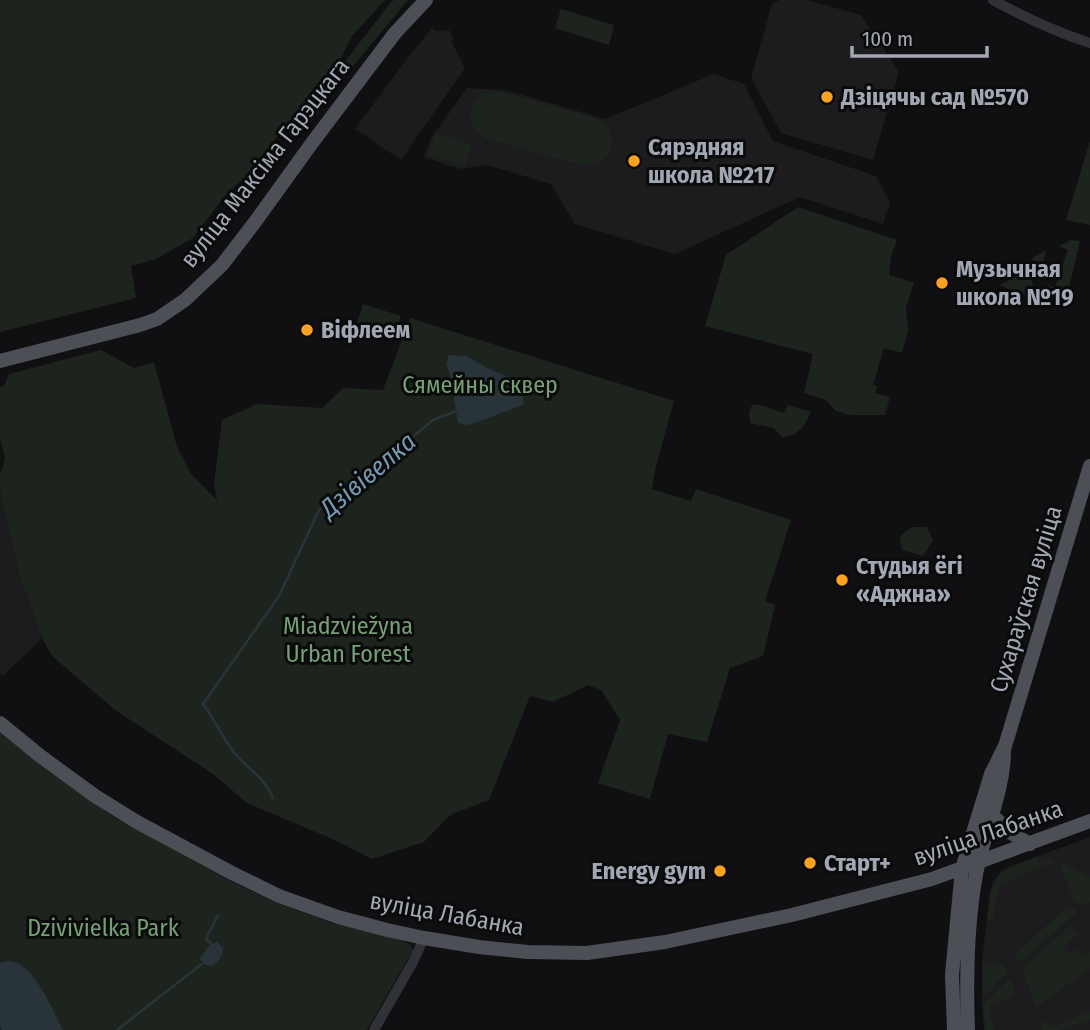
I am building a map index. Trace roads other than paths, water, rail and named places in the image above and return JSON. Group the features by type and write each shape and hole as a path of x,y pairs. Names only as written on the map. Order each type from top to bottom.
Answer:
{"main road":[{"name":"вуліца Максіма Гарэцкага","path":"0,361 141,325 157,319 185,300 222,265 395,33 426,0"},
{"name":"Сухараўская вуліца","path":"954,1030 952,975 961,869 991,774 1005,746 1090,466"},
{"name":"вуліца Лабанка","path":"0,723 95,796 137,822 279,896 338,917 425,938 528,952 587,953 665,942 749,925 932,879 1090,821"},
{"name":"Сухараўская вуліца","path":"968,1030 967,967 972,915 979,863 1004,768 1005,746"},
{"path":"991,814 1011,833 1030,844"},
{"path":"932,879 948,885 959,904"}],"street":[{"path":"993,0 1070,37 1090,43"},
{"path":"374,1030 425,938"}],"waterway":[{"name":"Дзівівелка","path":"273,798 260,778 233,751 203,704 279,596 319,510 433,420 456,411"},
{"name":"Дзівівелка","path":"215,947 206,939 218,915"},
{"name":"Дзівівелка","path":"117,1030 203,963"}],"place":[{"name":"Дзіцячы сад №570","path":"827,97"},
{"name":"Сярэдняя школа №217","path":"634,161"},
{"name":"Музычная школа №19","path":"942,283"},
{"name":"Віфлеем","path":"307,330"},
{"name":"Студыя ёгі «Аджна»","path":"842,580"},
{"name":"Старт+","path":"810,863"},
{"name":"Energy gym","path":"720,871"}],"park label":[{"name":"Сямейны сквер","path":"480,385"},
{"name":"Miadzviežyna Urban Forest","path":"348,640"},
{"name":"Dzivivielka Park","path":"103,928"}]}
